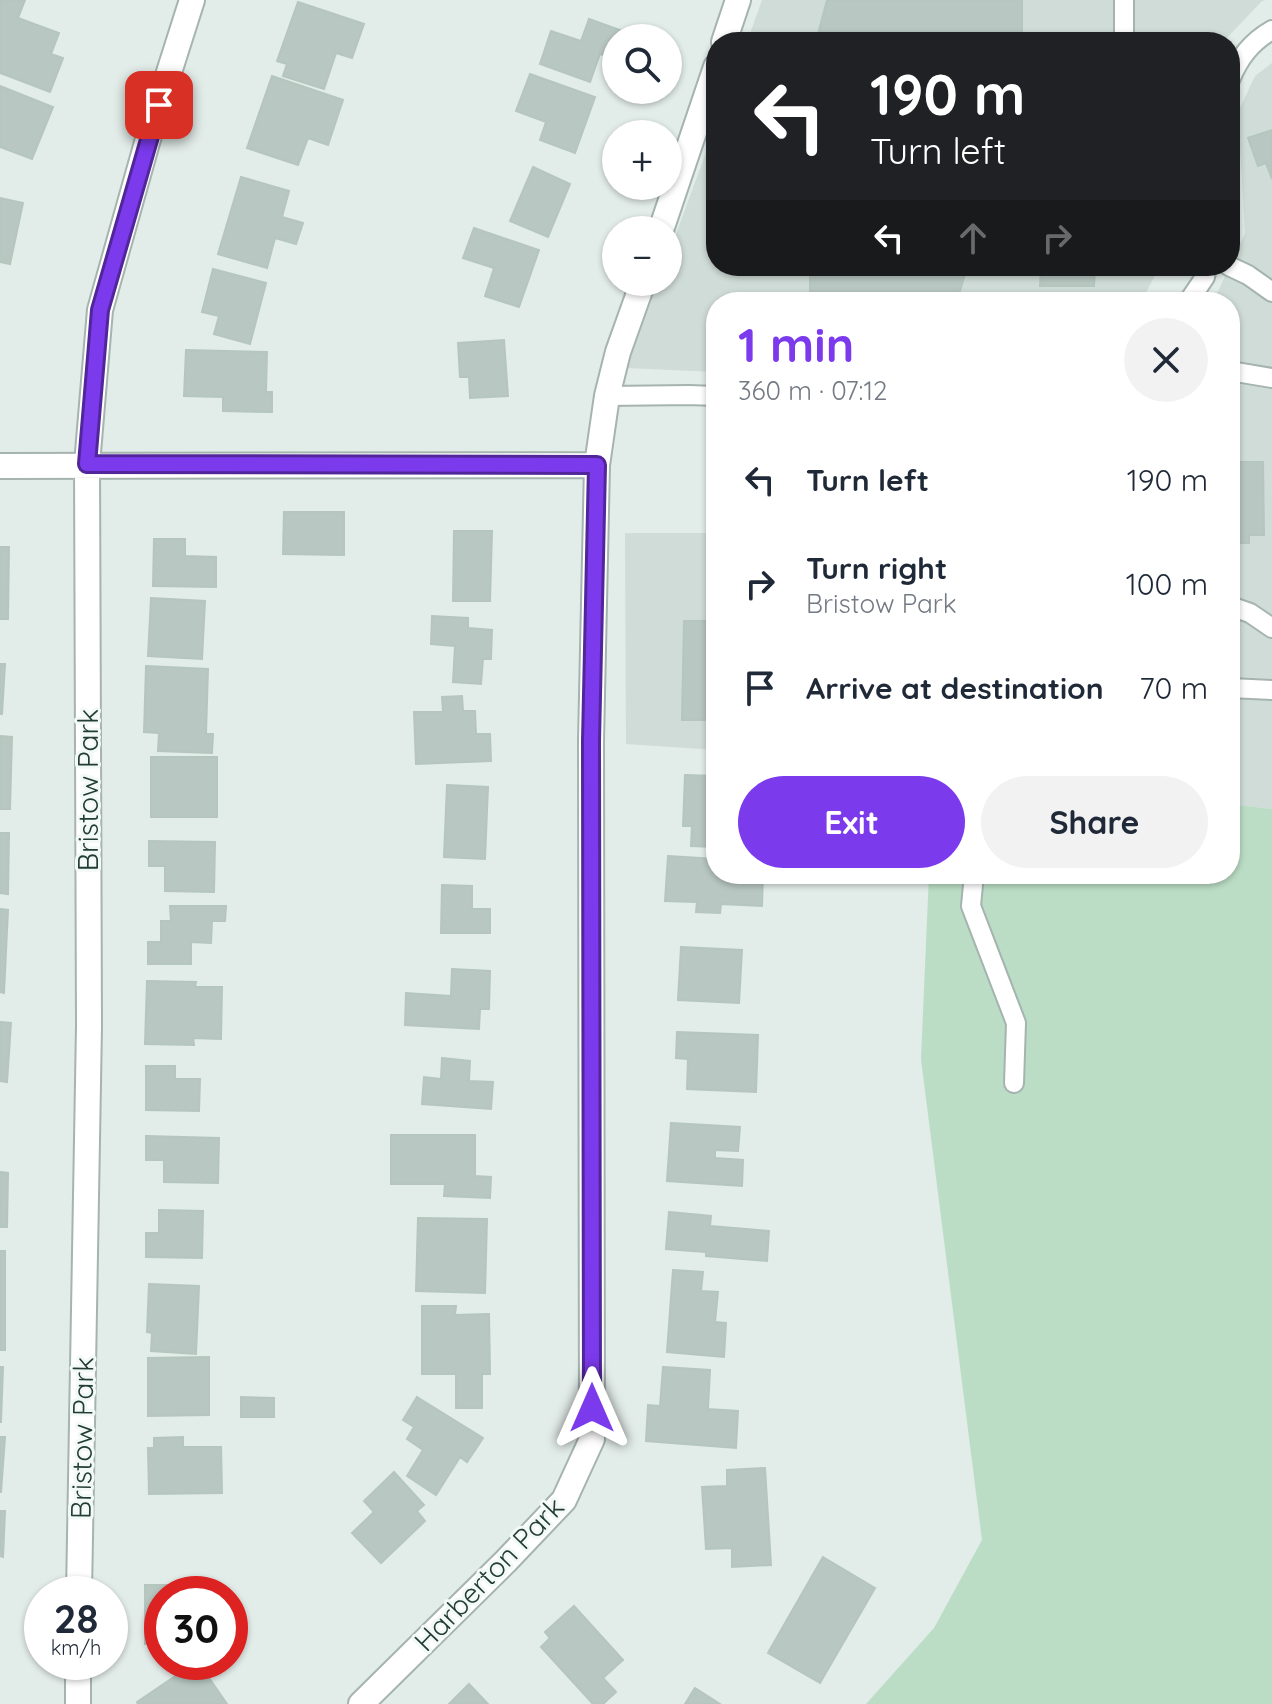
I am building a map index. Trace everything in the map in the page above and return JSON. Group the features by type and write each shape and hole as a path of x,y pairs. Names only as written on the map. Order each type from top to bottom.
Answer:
{"street":[{"name":"Bristow Park","path":"79,1576 89,1026 87,464 100,310 150,132 192,0"},
{"path":"727,32 738,0"},
{"path":"666,216 706,97"},
{"name":"Harberton Park","path":"361,1704 564,1500 592,1439 591,741 597,465 607,396 618,352 638,296"},
{"path":"0,466 597,465"},
{"path":"78,1680 78,1704"}],"lane":[{"path":"1124,0 1124,32"},
{"path":"1240,59 1258,37 1272,30"},
{"path":"1240,271 1272,292"},
{"path":"1240,373 1272,378"},
{"path":"607,396 706,396"},
{"path":"1240,610 1272,628"},
{"path":"1240,688 1272,690"},
{"path":"973,884 971,906 1016,1023 1014,1083"}],"shaded area":[{"path":"762,0 1266,0 1233,32 751,32"},
{"path":"1272,63 1272,809 1240,805 1240,292 1218,292 1225,276 1240,276 1240,244 1245,233 1240,108 1255,76"},
{"path":"706,152 706,276 1155,276 1146,292 706,292 706,372 627,368 653,296 682,296 682,218"},
{"path":"625,533 706,533 706,749 626,744"}],"green space":[{"path":"1240,805 1272,809 1272,1704 866,1704 934,1628 982,1540 921,1059 929,884 1240,884"}],"building":[{"path":"0,0 25,0 18,18 59,33 51,54 63,58 50,92 0,73"},
{"path":"827,0 1022,0 1022,32 819,32"},
{"path":"298,2 364,24 352,58 336,53 324,89 283,76 287,64 277,61"},
{"path":"589,19 603,24 602,55 590,82 540,64 551,31 581,41"},
{"path":"530,74 595,97 575,153 540,140 546,122 516,111"},
{"path":"272,76 343,100 328,145 308,138 298,165 247,148"},
{"path":"0,86 53,107 32,159 0,147"},
{"path":"1272,130 1272,179 1266,163 1258,166 1248,138"},
{"path":"533,167 570,184 548,237 510,221"},
{"path":"241,177 289,191 282,217 303,223 296,244 275,238 267,268 218,254"},
{"path":"0,198 23,203 10,264 0,262"},
{"path":"474,228 539,250 519,307 485,296 494,268 463,258"},
{"path":"213,269 266,283 250,344 214,334 219,316 202,312"},
{"path":"810,276 964,276 960,292 810,292"},
{"path":"1040,276 1094,276 1094,286 1040,286"},
{"path":"504,340 508,396 470,398 469,377 460,377 458,343"},
{"path":"186,350 267,352 266,392 272,392 272,412 223,411 223,397 184,396"},
{"path":"1240,462 1263,462 1264,535 1249,535 1249,543 1240,543"},
{"path":"284,512 344,512 344,555 283,554"},
{"path":"454,531 492,531 490,601 453,601"},
{"path":"154,539 185,539 185,556 216,557 216,587 153,586"},
{"path":"0,547 9,547 8,619 0,619"},
{"path":"151,598 205,601 202,659 148,656"},
{"path":"432,616 468,618 468,628 492,630 491,659 483,659 481,684 453,682 455,646 431,644"},
{"path":"684,621 706,621 706,720 682,720"},
{"path":"0,664 5,664 2,714 0,714"},
{"path":"146,666 208,669 206,734 213,734 212,753 158,751 159,733 144,732"},
{"path":"462,696 463,711 475,711 476,734 490,734 491,761 416,764 414,712 443,712 442,697"},
{"path":"0,736 12,737 10,809 0,809"},
{"path":"151,757 217,757 217,817 151,817"},
{"path":"685,775 706,776 706,847 691,846 692,826 683,826"},
{"path":"447,785 488,787 485,859 444,857"},
{"path":"0,833 9,833 8,894 0,893"},
{"path":"149,841 215,842 214,892 165,891 165,866 149,866"},
{"path":"668,856 706,858 706,884 763,884 762,906 721,904 720,913 696,912 697,902 665,901"},
{"path":"442,885 472,886 472,909 490,909 490,933 441,933"},
{"path":"170,906 226,906 225,921 212,921 211,943 191,942 191,964 148,964 148,942 161,942 161,921 171,921"},
{"path":"0,909 8,910 4,993 0,992"},
{"path":"681,947 742,950 739,1003 678,1000"},
{"path":"452,969 490,971 489,1009 480,1009 479,1029 405,1025 406,993 451,996"},
{"path":"147,981 196,982 195,987 222,987 221,1039 193,1038 194,1045 145,1044"},
{"path":"0,1022 11,1023 7,1082 0,1081"},
{"path":"677,1032 758,1035 756,1092 687,1089 688,1059 676,1058"},
{"path":"442,1058 470,1061 469,1081 493,1082 491,1109 422,1104 424,1077 441,1079"},
{"path":"146,1066 175,1066 175,1079 200,1079 199,1111 146,1110"},
{"path":"671,1123 740,1127 738,1151 715,1150 715,1158 743,1160 742,1186 667,1181"},
{"path":"391,1135 475,1135 475,1176 491,1177 490,1198 444,1196 445,1184 391,1184"},
{"path":"146,1136 219,1138 218,1183 164,1182 164,1160 146,1160"},
{"path":"0,1172 8,1173 7,1227 0,1227"},
{"path":"159,1210 203,1211 202,1258 146,1257 146,1233 159,1233"},
{"path":"669,1212 711,1216 710,1226 769,1231 767,1261 666,1249"},
{"path":"418,1218 487,1219 485,1293 416,1291"},
{"path":"0,1251 5,1251 5,1350 0,1350"},
{"path":"673,1270 703,1272 701,1291 718,1292 715,1322 726,1323 724,1357 667,1352"},
{"path":"149,1284 199,1286 196,1354 151,1351 152,1333 147,1332"},
{"path":"422,1306 456,1306 455,1315 489,1314 490,1374 482,1374 482,1408 456,1408 456,1374 422,1374"},
{"path":"209,1357 209,1415 148,1416 148,1358"},
{"path":"0,1367 3,1367 1,1422 0,1422"},
{"path":"663,1367 710,1370 708,1409 738,1411 736,1448 646,1441 648,1405 660,1406"},
{"path":"241,1397 274,1398 274,1417 241,1417"},
{"path":"417,1397 483,1438 467,1462 460,1457 436,1495 407,1476 423,1450 407,1439 414,1427 403,1420"},
{"path":"0,1437 5,1437 1,1492 0,1492"},
{"path":"183,1437 183,1447 221,1447 222,1493 149,1494 148,1448 154,1448 154,1438"},
{"path":"765,1468 771,1565 732,1567 732,1548 706,1549 702,1487 727,1486 727,1470"},
{"path":"394,1472 424,1505 417,1511 425,1521 381,1563 352,1533 374,1512 364,1501"},
{"path":"0,1511 5,1511 3,1557 0,1556"},
{"path":"823,1557 875,1588 820,1683 768,1653"},
{"path":"574,1606 623,1660 603,1678 616,1692 603,1704 593,1704 541,1647 550,1638 545,1632"},
{"path":"169,1680 210,1680 227,1704 138,1704"},
{"path":"469,1684 488,1704 449,1704"},
{"path":"695,1688 720,1704 685,1704"}],"route":[{"path":"159,105 100,310 87,464 597,465 591,741 592,1408"}]}
